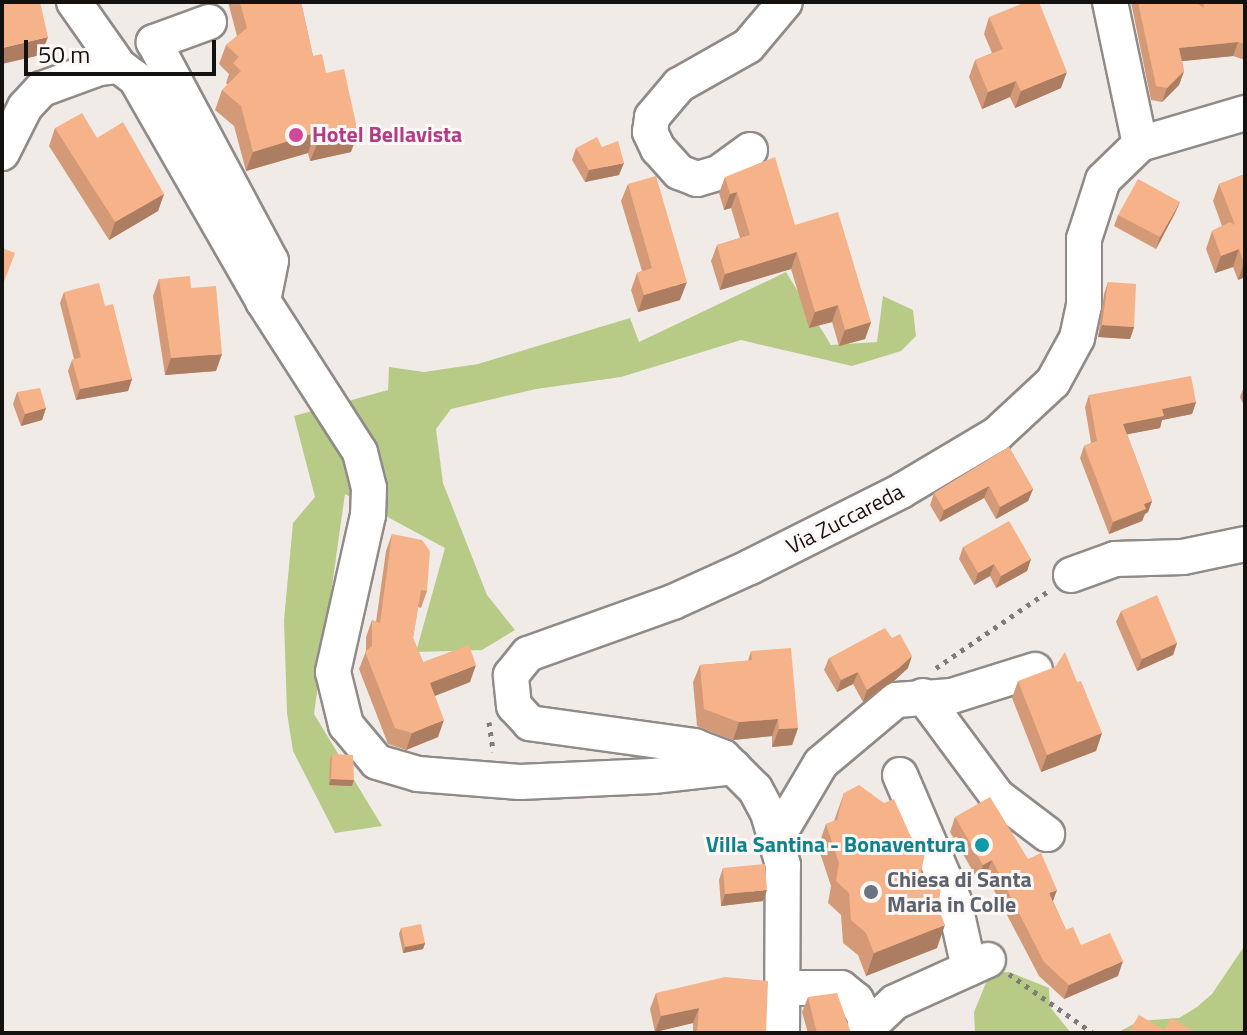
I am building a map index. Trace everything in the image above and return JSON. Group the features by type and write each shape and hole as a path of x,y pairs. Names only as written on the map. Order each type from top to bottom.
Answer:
{"street":[{"path":"74,2 119,66 136,79 263,301 360,452 369,488 333,672 346,725 377,762 418,774 520,782 653,776 729,762 755,789 776,839 786,892 782,1033"},
{"path":"750,150 718,173 697,179 679,172 658,149 650,132 652,117 679,85 748,46 785,2"},
{"path":"1110,2 1140,144"},
{"path":"209,22 154,42 271,261 263,301"},
{"path":"2,153 25,107 42,89 119,66"},
{"name":"Via Zuccareda","path":"729,762 669,740 544,729 514,706 511,675 528,654 673,602 750,567 901,491 997,434 1066,364 1084,306 1084,239 1091,205 1103,180 1140,144 1245,113"},
{"path":"1071,575 1115,559 1205,554 1245,544"},
{"path":"776,839 821,763 927,697 1035,670"},
{"path":"927,697 997,796 1047,834"},
{"path":"785,988 841,988 856,1000 866,1030 895,1002 978,964 900,775"}],"path":[{"path":"927,697 1071,575"},
{"path":"978,964 1093,1033"}],"green space":[{"path":"786,272 831,345 877,342 883,296 913,310 916,336 901,351 852,366 741,340 621,377 536,389 451,409 436,429 443,483 487,595 515,630 482,650 416,652 445,548 345,494 314,714 382,826 335,833 293,751 287,713 284,620 293,523 315,497 294,416 388,390 389,367 424,372 478,364 630,318 639,342"},
{"path":"1245,945 1245,1033 1117,1033 1139,1021 1179,1018 1197,1007 1212,994"},
{"path":"1009,972 1049,988 1050,1007 1071,1033 975,1033 974,1012 990,973"}],"building":[{"path":"2,2 40,2 48,37 2,48"},
{"path":"240,2 301,2 313,56 322,54 326,73 344,69 358,133 318,142 315,133 253,152 241,106 222,90 241,71 233,63 239,57 226,45 247,28"},
{"path":"1026,2 1039,2 1067,72 1021,91 1016,81 988,92 975,60 1003,49 989,17"},
{"path":"1138,2 1195,2 1204,8 1203,2 1245,2 1245,44 1238,42 1179,48 1184,71 1167,88 1156,86"},
{"path":"82,113 97,138 123,122 164,194 115,222 55,128"},
{"path":"597,137 602,147 618,141 624,163 589,170 576,148"},
{"path":"775,157 795,225 838,212 871,322 845,330 838,305 815,312 797,252 725,274 717,245 750,235 737,192 730,194 725,177"},
{"path":"1245,174 1244,263 1239,249 1221,256 1212,231 1230,222 1235,225 1219,184"},
{"path":"656,176 687,282 644,295 637,273 652,268 628,184"},
{"path":"1138,179 1180,202 1160,237 1118,215"},
{"path":"2,248 15,253 2,287"},
{"path":"190,276 191,288 216,286 222,354 171,358 159,279"},
{"path":"1108,282 1136,284 1134,327 1102,325"},
{"path":"99,283 105,306 113,304 132,379 80,389 72,360 81,357 64,292"},
{"path":"1191,376 1196,402 1162,409 1164,416 1123,424 1152,501 1144,504 1146,509 1113,522 1084,446 1097,441 1089,395"},
{"path":"40,388 46,408 25,414 17,392"},
{"path":"1009,447 1033,489 1000,507 989,486 944,510 934,493"},
{"path":"1009,521 1031,559 1001,576 994,564 978,573 963,547"},
{"path":"392,534 422,540 430,551 427,591 421,590 413,638 423,662 469,645 476,665 430,683 444,720 412,733 395,728 365,652 372,646 372,620 380,623"},
{"path":"1157,595 1177,643 1142,659 1121,611"},
{"path":"885,628 892,638 900,634 912,656 867,690 858,672 841,680 829,658"},
{"path":"791,648 798,728 779,729 778,719 739,722 704,709 700,665 752,660 751,651"},
{"path":"1065,652 1077,682 1081,681 1102,733 1047,755 1018,681 1055,667"},
{"path":"332,754 353,755 354,780 331,779"},
{"name":"Chiesa di Santa Maria in Colle","path":"859,785 884,803 894,799 911,837 926,849 921,872 941,888 938,907 945,925 874,953 866,933 851,920 849,893 836,881 839,863 826,824 837,820 844,793"},
{"path":"990,797 1028,859 1041,853 1057,890 1049,893 1066,930 1073,927 1081,945 1110,933 1123,961 1069,985 1044,962 992,860 983,865 955,817"},
{"path":"765,864 767,890 725,894 723,868"},
{"path":"421,924 425,943 405,947 401,928"},
{"path":"725,977 768,981 766,1033 697,1033 699,1008 661,1016 656,993"},
{"path":"837,993 851,1033 817,1033 808,997"},
{"path":"1139,1015 1164,1030 1171,1018 1193,1031 1128,1033"}],"place":[{"name":"Hotel Bellavista","path":"296,135"},
{"name":"Villa Santina - Bonaventura","path":"982,845"},
{"name":"Chiesa di Santa Maria in Colle","path":"871,892"}]}
